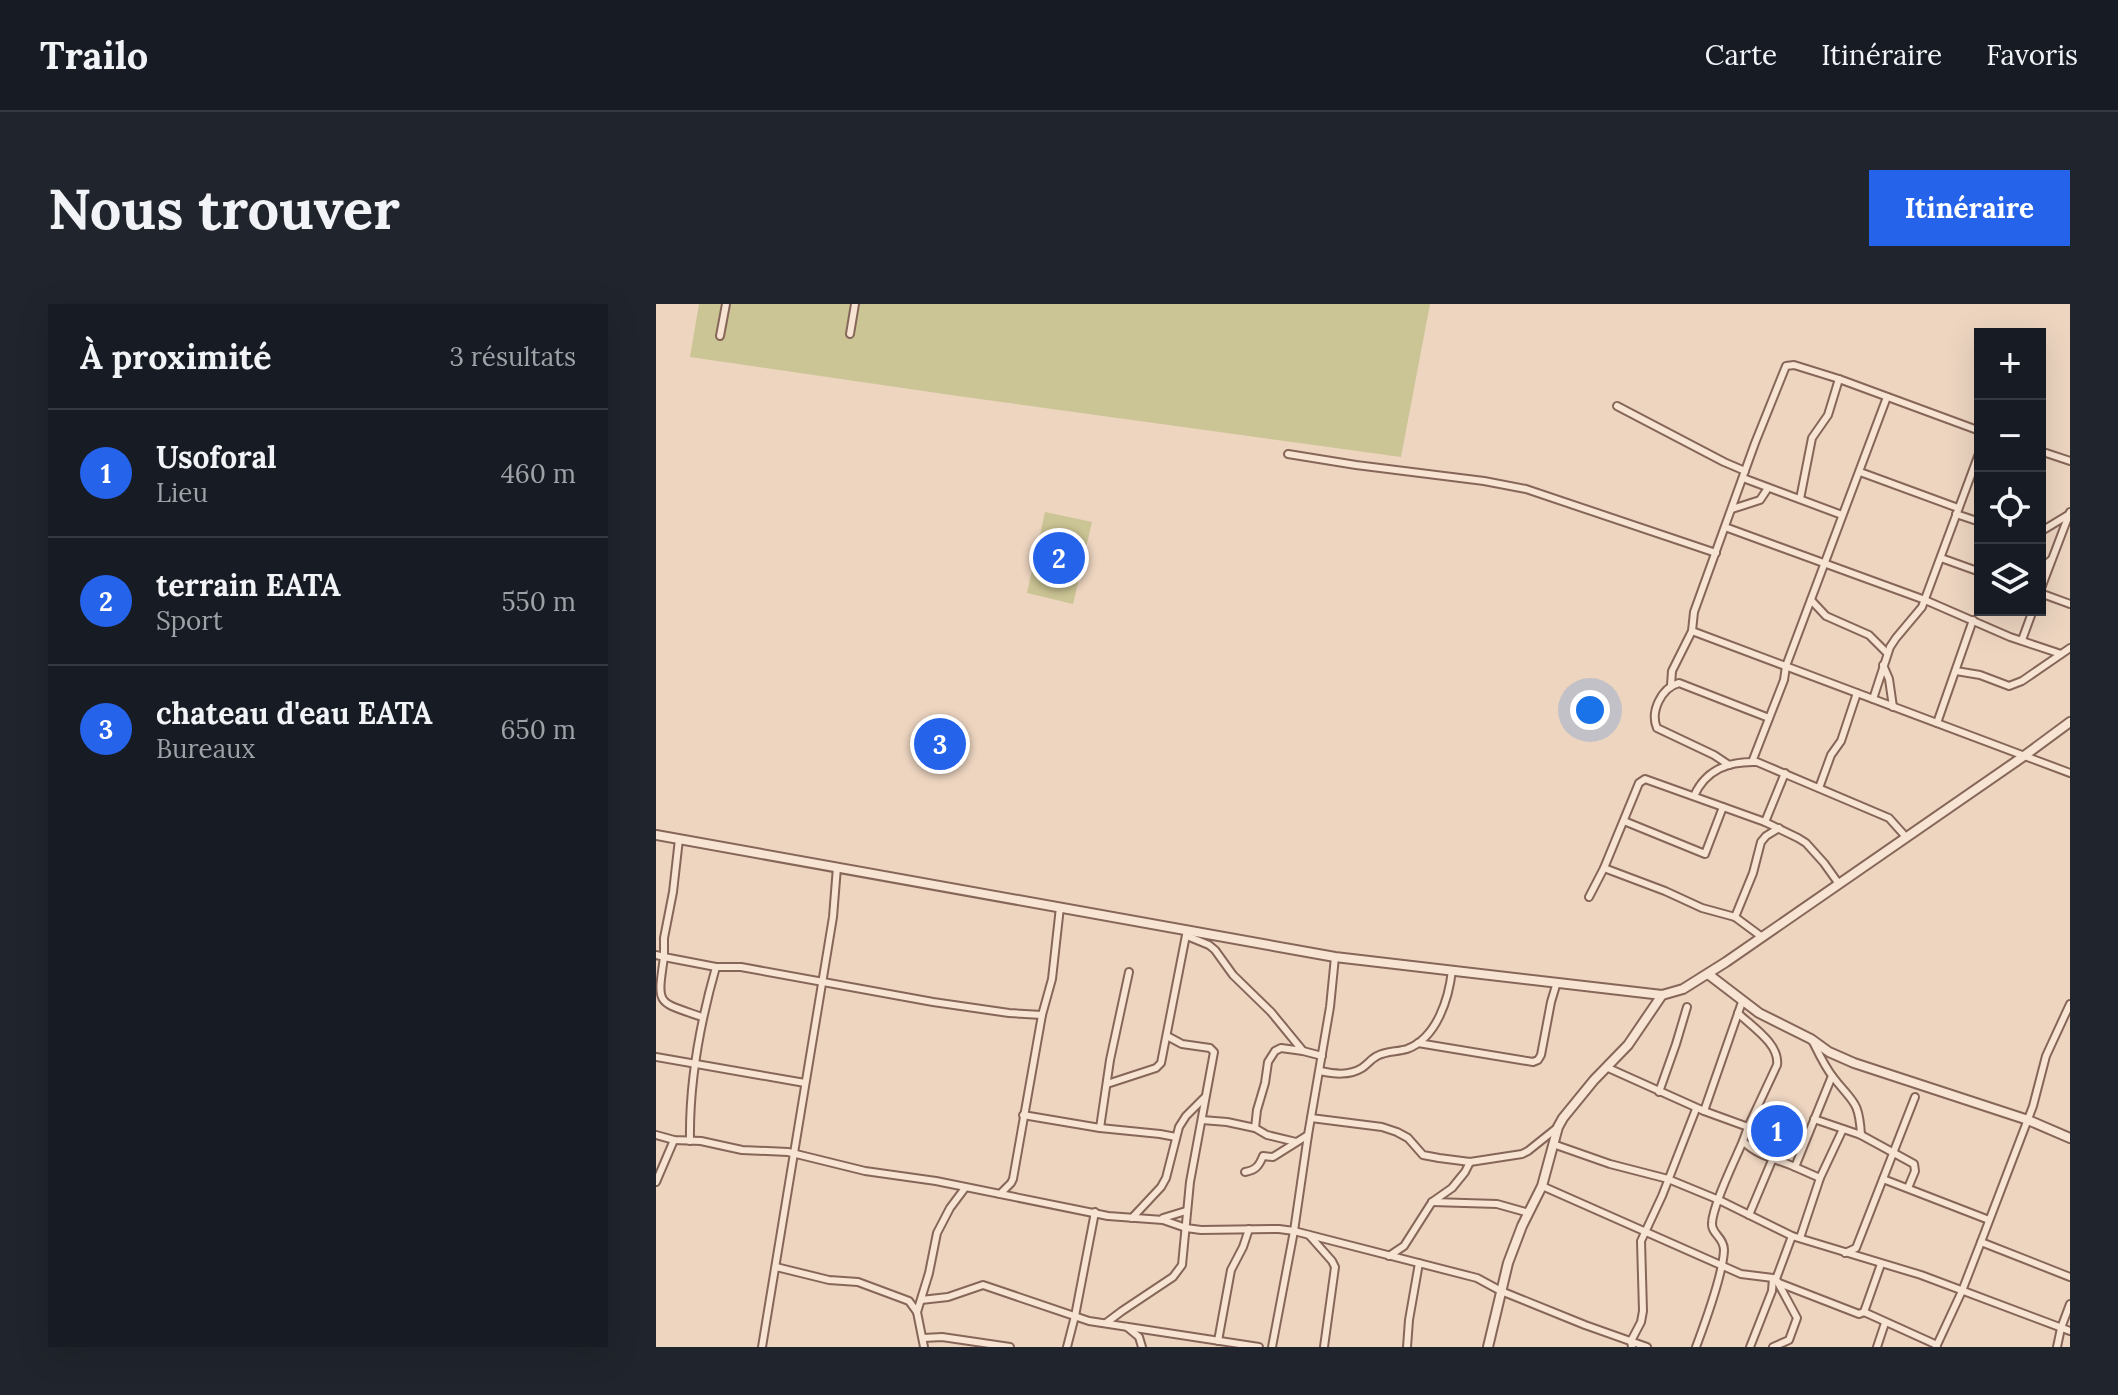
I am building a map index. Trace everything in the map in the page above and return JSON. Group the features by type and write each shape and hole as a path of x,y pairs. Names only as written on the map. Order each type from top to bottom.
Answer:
{"street":[{"path":"720,336 726,304"},
{"path":"850,334 855,304"},
{"path":"1671,685 1672,671 1692,631 1694,612 1786,366 1794,365 1839,379 1974,429"},
{"path":"1800,499 1812,438 1828,415 1839,379"},
{"path":"1752,762 1887,397"},
{"path":"1617,406 1768,488 1842,515"},
{"path":"2046,453 2070,461"},
{"path":"1288,454 1526,489 1716,553"},
{"path":"1873,699 1887,653 1925,600 1974,467"},
{"path":"1860,472 1974,519"},
{"path":"1732,509 1758,501 1768,488"},
{"path":"2046,528 2070,513"},
{"path":"2046,574 2070,513"},
{"path":"1725,527 1925,600 2022,640 2065,651 2070,659"},
{"path":"1941,558 1974,570"},
{"path":"2046,564 2051,560"},
{"path":"2046,590 2070,604"},
{"path":"1811,600 1826,616 1869,635 1887,653"},
{"path":"2022,640 2031,616"},
{"path":"1937,723 1973,620"},
{"path":"1692,631 2070,773"},
{"path":"1956,671 1980,675 2009,686 2022,681 2065,651"},
{"path":"1883,665 1889,679 1893,707"},
{"path":"1729,765 1657,728 1654,715 1662,695 1671,685 1679,683 1769,718"},
{"path":"1819,788 1831,755 1841,741 1857,693"},
{"path":"656,835 1060,907 1187,933 1335,957 1662,995 1683,989 1708,974 2070,722"},
{"path":"1694,796 1704,778 1716,770 1752,762 1889,818 1906,837"},
{"path":"1765,822 1785,773"},
{"path":"1589,897 1639,783 1645,779 1779,828 1806,843 1839,884"},
{"path":"1624,821 1705,854 1723,807"},
{"path":"1735,917 1753,873 1761,842 1779,828"},
{"path":"679,839 673,892 660,956 659,991 670,1006 702,1017"},
{"path":"762,1347 833,917 837,867"},
{"path":"1604,868 1702,908 1735,917 1762,937"},
{"path":"1000,1194 1013,1179 1042,1015 1052,979 1060,907"},
{"path":"1107,1084 1160,1067 1187,933"},
{"path":"1187,933 1215,950 1233,975 1271,1012 1303,1051"},
{"path":"660,956 716,967 741,967 933,1002 1042,1015"},
{"path":"1272,1347 1320,1071 1335,957"},
{"path":"690,1141 691,1091 702,1017 716,967"},
{"path":"1320,1071 1349,1073 1362,1068 1379,1054 1404,1050 1418,1043 1443,1007 1452,970"},
{"path":"1100,1128 1110,1060 1129,972"},
{"path":"1708,974 1759,1013 1811,1039 1829,1052 2028,1120 2070,1138"},
{"path":"1418,1043 1533,1062 1538,1060 1557,982"},
{"path":"1488,1347 1508,1263 1542,1186 1558,1127 1569,1109 1628,1045 1662,995"},
{"path":"1704,1111 1742,1002"},
{"path":"1779,1283 1859,1314 1864,1312 1936,1346 1962,1291 2028,1120 2046,1056 2070,1004"},
{"path":"1659,1092 1687,1007"},
{"path":"1696,1347 1722,1264 1724,1247 1711,1226 1778,1058 1772,1047 1738,1013"},
{"path":"2062,1022 2070,1026"},
{"path":"1106,1323 1179,1271 1182,1265 1186,1211 1214,1052 1210,1048 1182,1044 1167,1036"},
{"path":"1811,1039 1832,1076 1853,1100 1860,1114 1861,1135"},
{"path":"1255,1128 1271,1056 1281,1048 1322,1056"},
{"path":"656,1057 805,1083"},
{"path":"1606,1067 1696,1109 1748,1127"},
{"path":"1795,1167 1832,1076"},
{"path":"1132,1218 1161,1187 1179,1127 1206,1096"},
{"path":"1845,1253 1856,1248 1915,1097"},
{"path":"1632,1344 1643,1311 1640,1252 1644,1232 1662,1196 1696,1109"},
{"path":"1023,1115 1176,1137"},
{"path":"1311,1118 1382,1127 1408,1138 1423,1155 1470,1162 1522,1154 1558,1127"},
{"path":"1814,1119 1861,1135 1914,1164 1915,1171 1908,1188"},
{"path":"1202,1120 1255,1128 1267,1135 1296,1142"},
{"path":"1773,1347 1789,1340 1797,1318 1776,1279 1843,1129"},
{"path":"656,1135 742,1150 782,1151 837,1166 1095,1212 1159,1219 1186,1228 1294,1231 1477,1278 1501,1291 1632,1344 1647,1347"},
{"path":"1245,1172 1259,1166 1263,1156 1273,1157 1308,1135"},
{"path":"656,1182 674,1140"},
{"path":"1743,1141 1756,1152 1820,1178"},
{"path":"1553,1144 1610,1164 1668,1179 1796,1237 1962,1291 2070,1331"},
{"path":"1749,1215 1773,1158"},
{"path":"1389,1256 1404,1246 1432,1202 1452,1188 1470,1162"},
{"path":"1883,1179 1989,1220"},
{"path":"1542,1186 1741,1274 1773,1278 1772,1291 1750,1347"},
{"path":"917,1312 937,1233 965,1188"},
{"path":"1432,1202 1497,1204 1529,1213"},
{"path":"1159,1219 1186,1211"},
{"path":"1067,1347 1095,1212"},
{"path":"1218,1341 1231,1270 1249,1229"},
{"path":"1309,1235 1335,1267 1324,1347"},
{"path":"1981,1242 2070,1277"},
{"path":"1407,1347 1419,1263"},
{"path":"1864,1312 1881,1264"},
{"path":"776,1267 829,1280 866,1284 909,1301 917,1312 924,1347"},
{"path":"921,1300 948,1297 983,1285 1075,1316 1106,1323 1259,1347"},
{"path":"2057,1347 2070,1304"},
{"path":"1877,1347 1885,1323"},
{"path":"1127,1327 1139,1337 1142,1347"},
{"path":"923,1338 942,1337 1010,1347"}],"shaded area":[{"path":"699,304 1430,304 1401,457 690,357"},
{"path":"1045,512 1092,522 1073,604 1027,593"}],"place":[{"name":"terrain EATA","path":"1059,558"},
{"name":"chateau d'eau EATA","path":"940,744"},
{"name":"Usoforal","path":"1777,1131"}]}
